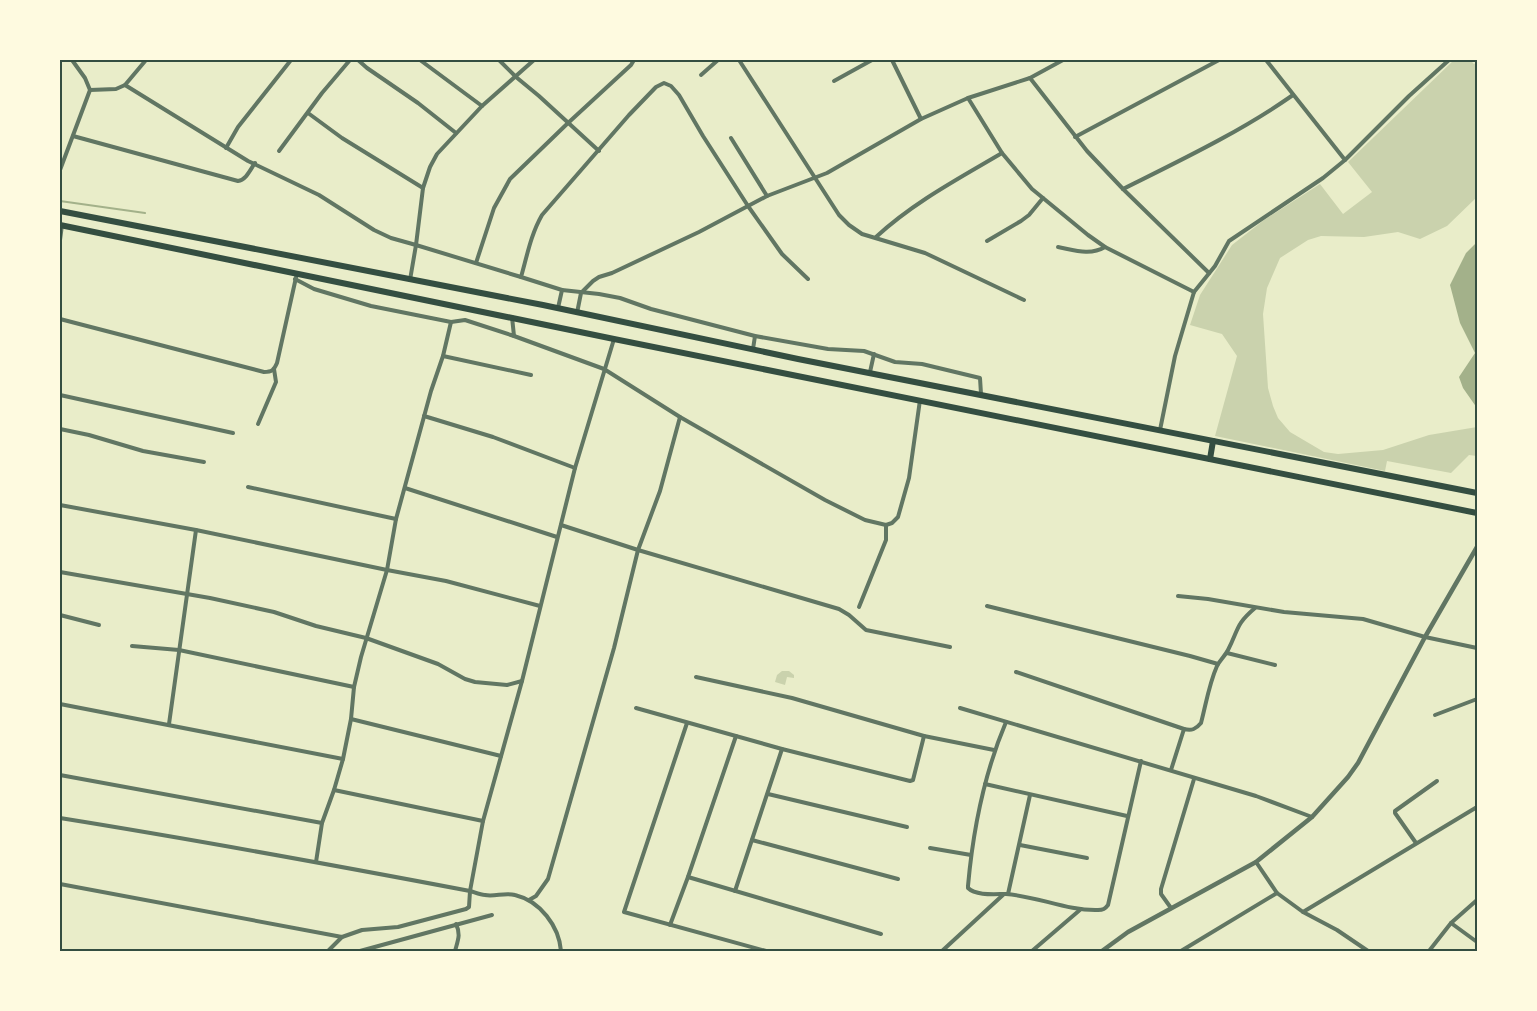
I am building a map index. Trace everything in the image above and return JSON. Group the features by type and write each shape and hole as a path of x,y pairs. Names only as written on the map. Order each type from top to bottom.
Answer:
{"highway":[{"path":"60,211 233,244 339,271 410,280 558,308 753,350 1477,493"},
{"path":"61,225 296,276 512,317 1477,513"},
{"path":"334,282 339,271"},
{"path":"1210,459 1213,441"}],"street":[{"path":"60,170 90,90 85,78 72,60"},
{"path":"90,90 116,89 125,86 146,60"},
{"path":"226,148 238,127 291,60"},
{"path":"279,151 350,60"},
{"path":"358,60 456,133"},
{"path":"420,60 482,106"},
{"path":"499,60 599,151"},
{"path":"410,280 423,188 430,167 437,154 482,106 534,60"},
{"path":"476,263 494,208 510,179 631,65 634,60"},
{"path":"701,75 718,60"},
{"path":"739,60 839,215 849,225 862,234 926,253 1024,300"},
{"path":"834,81 872,60"},
{"path":"892,60 921,119"},
{"path":"577,313 581,293 599,277 612,273 767,196 816,178 862,155 921,119 968,98 1030,78 1063,60"},
{"path":"1075,137 1220,60"},
{"path":"1266,60 1345,160"},
{"path":"1160,430 1175,356 1194,292 1215,266 1229,241 1323,178 1345,160 1409,96 1449,60"},
{"path":"1030,78 1075,137 1123,189 1209,273"},
{"path":"521,277 531,239 542,215 629,115 656,87 664,83 671,86 679,95 748,206 782,254 808,279"},
{"path":"125,86 226,148 319,195 374,230 391,238 416,244 562,290 620,298 651,309 755,336 828,349 864,351 895,362 922,364 980,378 981,394"},
{"path":"1123,189 1196,153 1266,114 1294,95"},
{"path":"968,98 1002,153 1043,198 1105,247 1194,292"},
{"path":"308,113 342,138 423,188"},
{"path":"73,136 238,181 242,181 246,177 255,163"},
{"path":"731,138 767,196"},
{"path":"876,237 898,217 922,200 1002,153"},
{"path":"987,241 1029,215 1043,198"},
{"path":"60,240 61,225"},
{"path":"1058,247 1094,252 1105,247"},
{"path":"258,424 276,382 274,369 296,276 314,289 371,306 450,322 466,320 604,369 680,417 824,500 865,520 886,525 892,523 898,517 909,478 920,400"},
{"path":"558,308 562,290"},
{"path":"512,317 514,336"},
{"path":"60,319 264,372 270,372 274,369"},
{"path":"316,862 322,823 343,759 354,687 366,638 387,570 396,519 424,416 443,356 450,322"},
{"path":"753,350 755,336"},
{"path":"328,951 342,937 362,930 398,927 469,907 470,891 483,820 522,681 575,468 614,339"},
{"path":"870,372 874,354"},
{"path":"443,356 530,375"},
{"path":"60,395 233,433"},
{"path":"424,416 492,437 575,468"},
{"path":"529,900 536,896 548,879 614,648 638,550 660,492 680,417"},
{"path":"60,429 89,435 143,451 204,462"},
{"path":"248,487 396,519"},
{"path":"405,488 557,538"},
{"path":"60,505 196,530 446,581 540,606"},
{"path":"561,525 638,550 838,609 849,615 866,630 950,647"},
{"path":"859,607 886,540 886,525"},
{"path":"169,724 196,530"},
{"path":"1102,951 1128,932 1256,862 1312,817 1358,763 1425,637 1477,547"},
{"path":"60,572 187,594 274,612 316,626 366,638 438,664 465,679 507,685 522,681"},
{"path":"1178,596 1208,599 1255,608 1362,619 1425,637 1477,648"},
{"path":"987,606 1218,664"},
{"path":"1016,672 1190,730 1196,728 1201,723 1218,664 1227,653 1236,629 1242,619 1255,608"},
{"path":"60,615 98,625"},
{"path":"132,646 179,650 354,687"},
{"path":"1227,653 1274,665"},
{"path":"696,677 792,698 924,736 994,750"},
{"path":"1435,715 1477,699"},
{"path":"60,704 343,759"},
{"path":"636,708 782,750 910,781 913,780 915,774 924,736"},
{"path":"960,708 1256,796 1312,817"},
{"path":"350,719 502,756"},
{"path":"1006,722 994,750 985,784 971,856 968,888 973,892 1006,894 1081,909 1101,910 1108,905 1141,761"},
{"path":"687,723 624,912 766,951"},
{"path":"1171,770 1184,729"},
{"path":"670,925 736,736"},
{"path":"735,892 782,750"},
{"path":"60,775 322,823"},
{"path":"1171,908 1161,894 1161,889 1194,779"},
{"path":"1416,843 1395,811 1438,781"},
{"path":"985,784 1127,816"},
{"path":"334,790 483,820"},
{"path":"768,794 907,827"},
{"path":"942,951 1006,894 1020,844 1030,795"},
{"path":"1302,912 1477,807"},
{"path":"60,818 196,840 470,891 486,896 514,894 529,900 544,913 554,926 560,940 561,951"},
{"path":"752,840 898,879"},
{"path":"1020,844 1088,858"},
{"path":"930,848 971,856"},
{"path":"1256,862 1277,893 1302,912 1338,930 1368,951"},
{"path":"688,878 881,934"},
{"path":"60,884 342,937"},
{"path":"1181,951 1277,893"},
{"path":"1429,951 1451,924 1477,900"},
{"path":"1032,951 1081,909"},
{"path":"360,951 492,915"},
{"path":"454,951 459,936 456,924"},
{"path":"1451,924 1477,942"}],"shaded area":[{"path":"1454,60 1470,60 1474,64 1477,62 1477,197 1447,226 1420,239 1398,232 1364,237 1321,236 1308,240 1280,258 1267,288 1263,314 1268,388 1278,418 1290,432 1324,452 1338,454 1383,450 1429,435 1477,427 1477,456 1469,455 1451,473 1387,461 1385,471 1215,436 1237,356 1222,334 1190,325 1200,295 1232,245 1264,220 1320,184 1343,214 1372,192 1348,162"},
{"path":"1477,242 1477,408 1463,388 1459,377 1475,353 1460,323 1450,285 1466,253"},
{"path":"782,671 789,671 794,675 794,678 787,677 785,685 775,682 777,675"}],"waterway":[{"path":"60,201 145,213"}]}
